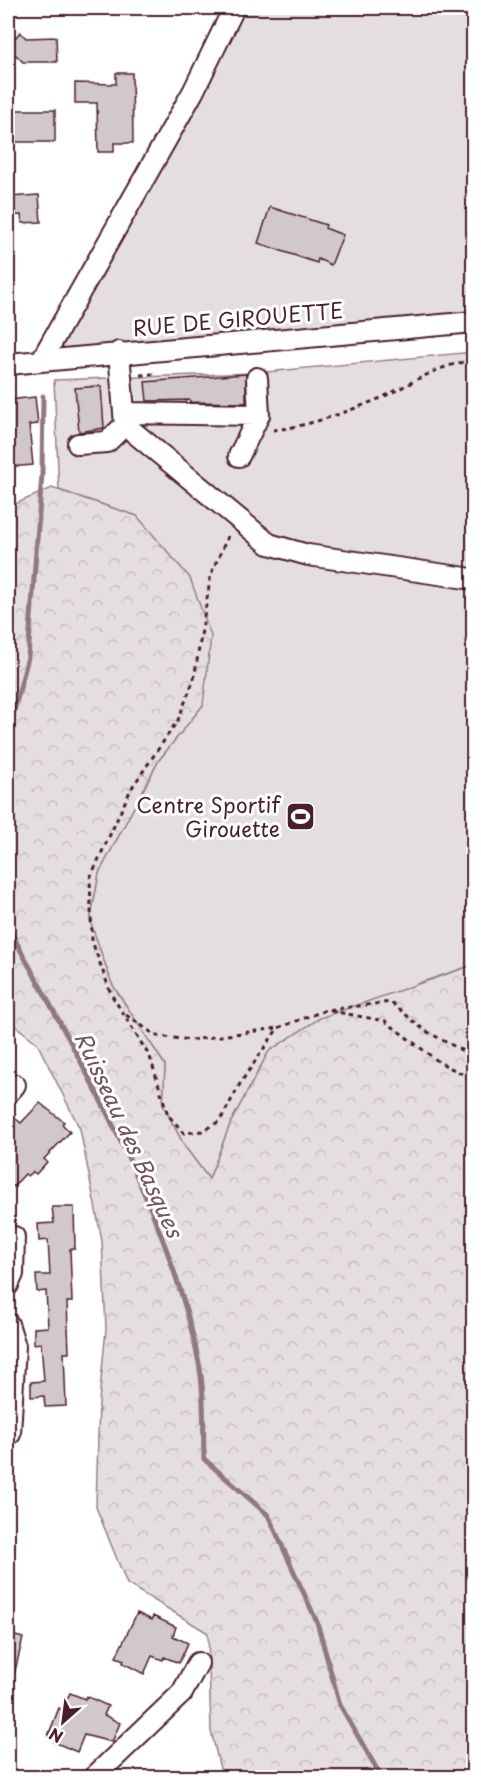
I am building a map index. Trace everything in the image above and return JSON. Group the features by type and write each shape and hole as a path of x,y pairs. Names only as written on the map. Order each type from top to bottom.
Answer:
{"street":[{"path":"41,361 193,92 234,8"},
{"name":"RUE DE GIROUETTE","path":"8,364 119,352 474,322"},
{"path":"119,352 125,419 236,519 269,544 308,555 466,578"},
{"path":"240,456 255,424 257,378"},
{"path":"125,419 255,424"},
{"path":"78,444 107,442 125,419"},
{"path":"8,1285 13,1274 14,1237"},
{"path":"8,1324 15,1346 10,1434"},
{"path":"93,1778 182,1693 198,1663"}],"path":[{"path":"255,424 288,429 371,403 457,362 474,361"},
{"path":"236,519 211,574 194,678 178,720 131,789 90,878 92,941 111,994 150,1058 168,1114 184,1133 202,1131 220,1121 241,1082 278,1028"},
{"path":"122,1013 157,1036 191,1040 278,1028 326,1010 391,1002 424,1030 474,1057"},
{"path":"326,1010 386,1021 439,1062 474,1080"}],"green space":[{"path":"241,8 473,8 473,313 60,350 175,142"},
{"name":"Centre Sportif Girouette","path":"473,352 473,965 419,983 269,1051 231,1122 209,1179 185,1147 163,1105 165,1065 112,984 90,921 99,873 159,760 203,705 137,516 59,490 54,380 255,373"},
{"path":"52,488 137,516 190,578 211,636 203,705 159,760 99,873 90,921 112,984 165,1065 163,1105 185,1147 209,1179 231,1122 269,1051 320,1018 473,965 473,1777 222,1777 211,1731 208,1633 127,1584 96,1507 99,1401 106,1329 102,1241 80,1129 37,1043 8,1020 8,507"}],"building":[{"path":"20,32 26,38 56,37 57,62 23,62 8,47"},
{"path":"116,73 132,73 133,143 114,143 114,152 98,152 97,103 75,103 75,83 116,84"},
{"path":"8,110 55,110 55,142 13,142 14,131 8,131"},
{"path":"39,195 41,222 22,223 21,215 9,216 8,197"},
{"path":"270,207 326,225 325,228 343,235 331,265 318,259 317,263 258,243"},
{"path":"246,374 246,403 190,402 190,400 147,401 145,382"},
{"path":"101,386 104,428 79,432 75,388"},
{"path":"35,397 38,424 29,425 33,465 8,467 8,400"},
{"path":"40,1103 64,1122 62,1124 70,1132 44,1159 47,1162 36,1174 33,1172 28,1176 25,1174 8,1192 8,1126 15,1118 21,1123"},
{"path":"52,1207 74,1207 75,1249 70,1249 72,1302 67,1302 69,1353 64,1353 66,1406 45,1407 44,1396 31,1397 31,1382 44,1381 41,1343 34,1344 34,1328 48,1327 46,1291 37,1292 36,1275 50,1275 48,1240 39,1241 38,1224 54,1223"},
{"path":"137,1613 152,1620 153,1616 176,1627 173,1636 188,1643 179,1663 164,1657 163,1660 152,1656 144,1674 116,1657"},
{"path":"8,1634 23,1638 13,1679 8,1678"},
{"path":"70,1693 85,1699 86,1696 108,1706 104,1715 120,1723 112,1742 84,1735 77,1752 54,1742 56,1738 48,1736 59,1708 62,1710"}],"waterway":[{"path":"8,734 28,657 42,474 43,396"},
{"name":"Ruisseau des Basques","path":"8,927 93,1084 145,1194 167,1250 185,1306 199,1363 203,1399 204,1459 268,1515 317,1622 340,1705 382,1778"}],"place":[{"name":"Centre Sportif Girouette","path":"301,816"}]}
